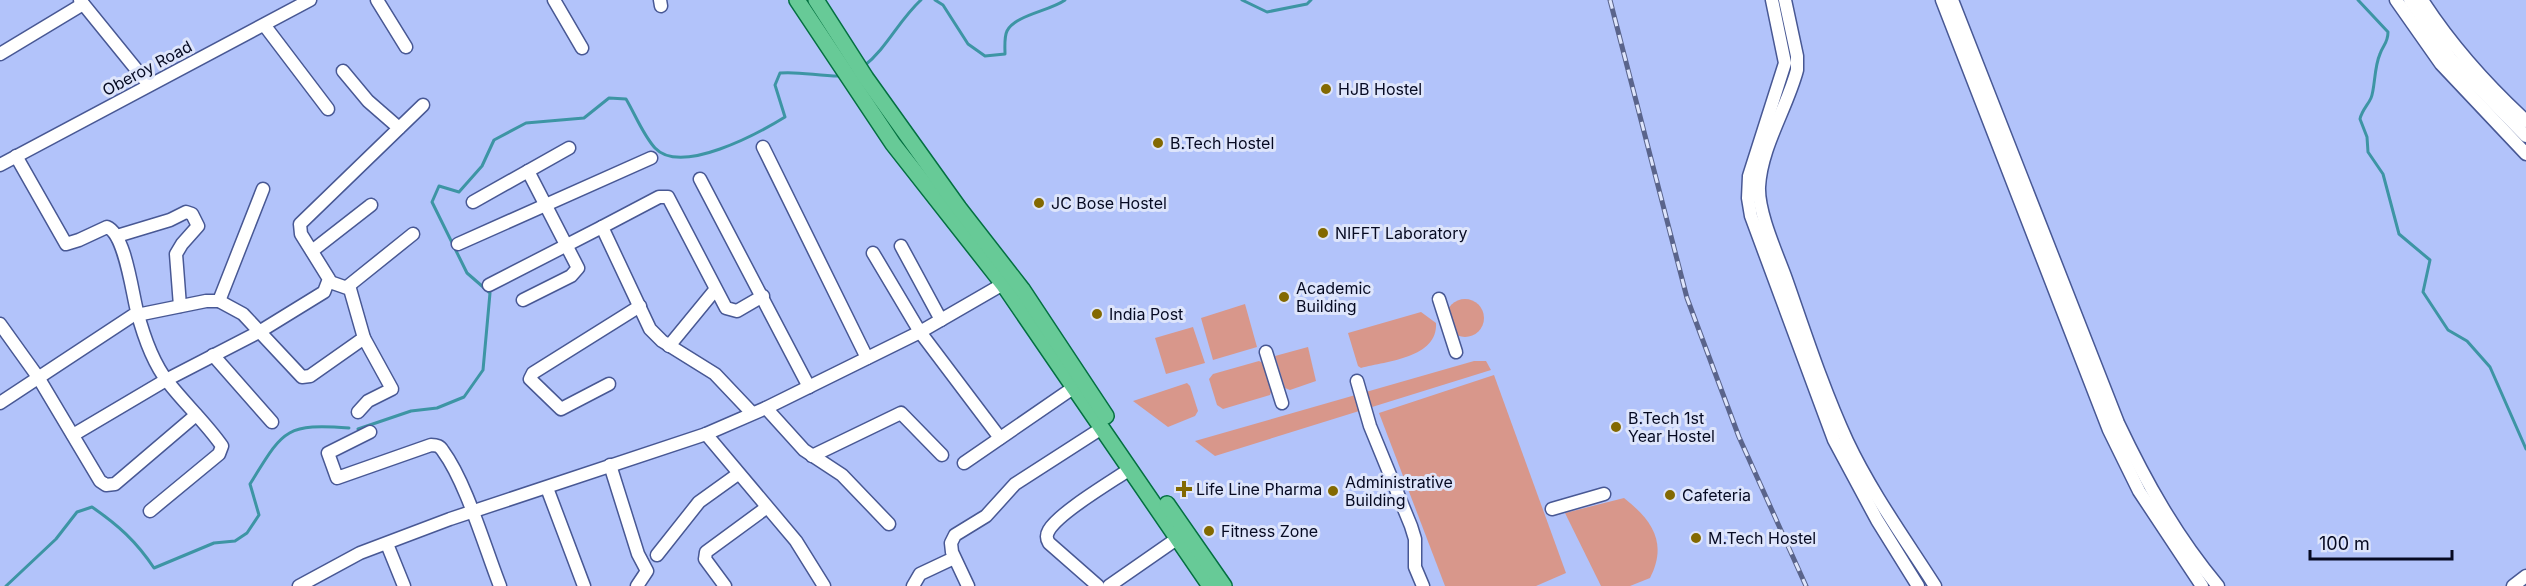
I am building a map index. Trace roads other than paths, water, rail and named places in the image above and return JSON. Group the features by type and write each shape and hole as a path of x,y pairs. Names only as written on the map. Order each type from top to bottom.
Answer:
{"main road":[{"path":"798,0 958,208 1224,586"},
{"path":"816,0 848,63"},
{"path":"1008,281 1073,388 1210,586"}],"street":[{"name":"Oberoy Road","path":"0,165 265,26 310,0"},
{"path":"377,0 406,47"},
{"path":"554,0 582,48"},
{"path":"1772,0 1785,63 1749,176 1748,198 1751,216 1834,440 1877,520 1918,586"},
{"path":"1785,0 1797,56 1797,70 1766,158 1759,188 1761,202 1772,242 1848,442 1875,492 1935,586"},
{"path":"1942,0 2109,430 2139,491 2202,586"},
{"path":"1952,0 2118,423 2147,484 2175,530 2218,586"},
{"path":"2396,0 2448,72 2526,154"},
{"path":"2410,0 2450,58 2526,136"},
{"path":"2422,0 2438,24 2487,83 2526,121"},
{"path":"0,54 81,2 149,85"},
{"path":"265,26 328,109"},
{"path":"343,71 368,100 399,128"},
{"path":"358,412 368,401 392,389 364,338 353,294 347,286 330,282 301,234 300,224 423,105"},
{"path":"763,147 867,358"},
{"path":"473,202 569,148"},
{"path":"16,156 66,244 107,227 117,236 138,314 153,356 166,380 218,440 222,450 150,511"},
{"path":"458,244 545,203 651,158"},
{"path":"523,300 577,272 578,265 528,171"},
{"path":"700,179 809,387"},
{"path":"219,301 263,189"},
{"path":"489,285 659,197 668,198 716,290 730,311 763,296"},
{"path":"312,251 371,205"},
{"path":"117,236 170,220 186,212 192,214 198,226 176,254 180,306"},
{"path":"602,227 650,328 669,345 715,374 752,413"},
{"path":"347,286 413,234"},
{"path":"901,246 941,320"},
{"path":"873,253 920,332 1000,438"},
{"path":"299,586 316,581 360,553 471,512 706,434 766,408 920,332 1008,281"},
{"path":"73,435 166,380 259,332 324,292 330,282"},
{"path":"669,345 716,290"},
{"path":"1440,299 1456,352"},
{"path":"0,404 38,376 138,314 206,300 219,301 243,314 302,377 310,376 364,338"},
{"path":"609,384 561,409 530,379 532,373 640,306"},
{"path":"0,324 38,376 100,481 110,486 196,416"},
{"path":"1266,352 1282,402"},
{"path":"213,355 272,422"},
{"path":"1357,381 1370,426 1411,526 1415,539 1415,567 1423,586"},
{"path":"964,463 1073,388"},
{"path":"766,408 812,456 825,462 849,481 889,524"},
{"path":"812,456 901,413 942,455"},
{"path":"968,586 954,558 951,543 955,535 986,516 1015,484 1045,467 1102,428"},
{"path":"370,432 328,453 337,478 431,445 437,446 444,451 500,586"},
{"path":"706,434 796,541 824,586"},
{"path":"610,465 638,554 647,571 637,586"},
{"path":"1098,586 1049,543 1046,537 1048,531 1062,517 1130,469"},
{"path":"657,555 699,502 738,474"},
{"path":"547,488 584,586"},
{"path":"1552,509 1604,494"},
{"path":"725,586 705,559 706,552 766,508"},
{"path":"1109,586 1178,538"},
{"path":"387,544 404,586"},
{"path":"913,586 920,574 954,558"},
{"path":"2513,586 2526,576"}],"waterway":[{"path":"864,66 880,51 921,0"},
{"path":"935,0 943,5 968,44 985,56 1005,54 1006,33 1017,21 1065,0"},
{"path":"1242,0 1267,12 1307,4 1311,0"},
{"path":"2358,0 2388,32 2378,59 2370,101 2360,119 2367,137 2368,152 2383,174 2399,234 2430,260 2423,292 2448,330 2467,341 2490,367 2526,449"},
{"path":"358,429 411,411 437,408 464,397 483,370 490,293 467,273 432,202 439,186 459,192 482,166 494,140 526,123 584,118 609,98 626,99 655,148 667,155 683,157 701,155 757,133 785,117 775,85 780,73 843,76"},
{"path":"6,586 56,539 77,512 92,507 126,534 154,568 214,543 235,541 247,533 259,515 250,484 279,442 288,434 311,427 349,428"}],"railway":[{"path":"1610,0 1687,298 1739,437 1806,586"}],"place":[{"name":"HJB Hostel","path":"1326,89"},
{"name":"B.Tech Hostel","path":"1158,143"},
{"name":"JC Bose Hostel","path":"1039,203"},
{"name":"NIFFT Laboratory","path":"1323,233"},
{"name":"Academic Building","path":"1284,297"},
{"name":"India Post","path":"1097,314"},
{"name":"B.Tech 1st Year Hostel","path":"1616,427"},
{"name":"Life Line Pharma","path":"1184,489"},
{"name":"Administrative Building","path":"1333,491"},
{"name":"Cafeteria","path":"1670,495"},
{"name":"Fitness Zone","path":"1209,531"},
{"name":"M.Tech Hostel","path":"1696,538"}]}
